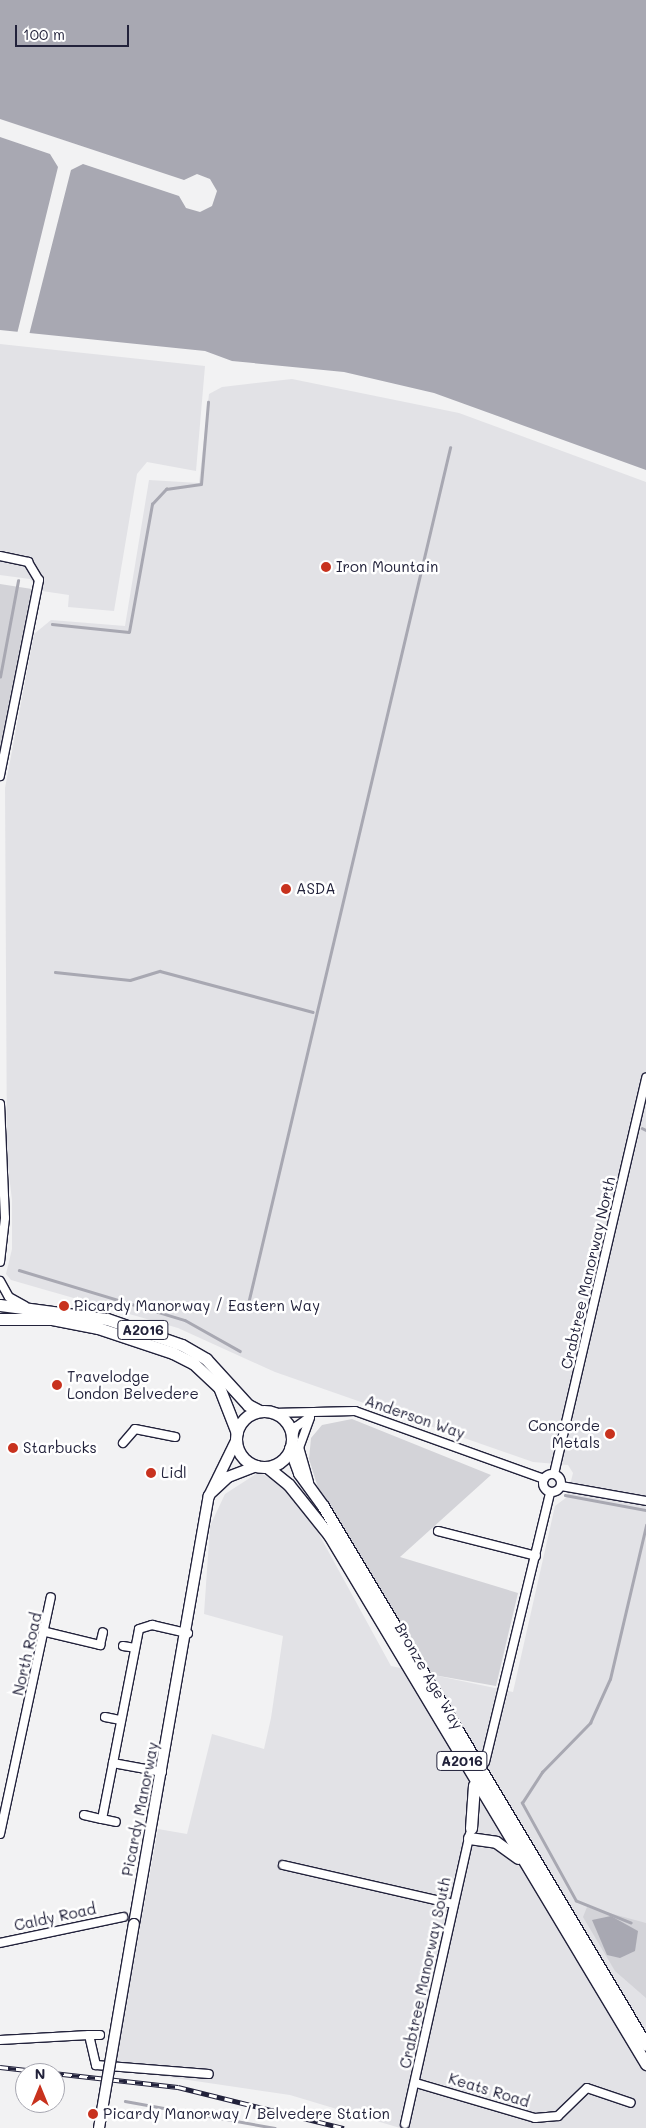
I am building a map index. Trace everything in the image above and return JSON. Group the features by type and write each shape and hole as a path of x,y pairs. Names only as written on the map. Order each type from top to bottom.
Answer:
{"main road":[{"name":"A2016","path":"0,1305 26,1306 107,1319 182,1345 206,1359 248,1405 260,1411"},
{"name":"A2016","path":"0,1319 52,1319 98,1328 173,1353 193,1363 220,1387 237,1437"},
{"path":"209,1496 228,1476 282,1461 291,1444 286,1424 272,1413 260,1411 247,1416 237,1437 241,1455 262,1466"},
{"name":"Picardy Manorway","path":"99,2128 134,1924 188,1632 209,1496 237,1437"},
{"name":"Bronze Age Way","path":"291,1444 311,1490 646,2045"},
{"name":"Bronze Age Way","path":"262,1466 289,1485 329,1535 474,1782 646,2064"},
{"path":"474,1782 470,1833 496,1842 521,1860"}],"street":[{"path":"0,556 28,562 39,580 0,776"},
{"name":"Crabtree Manorway North","path":"554,1474 646,1078"},
{"path":"0,1104 5,1218 0,1262"},
{"path":"0,1281 9,1297 26,1306"},
{"name":"Anderson Way","path":"272,1413 318,1412 341,1408 365,1414 544,1479"},
{"path":"291,1444 296,1426 318,1412"},
{"path":"310,1418 299,1448 311,1490"},
{"path":"123,1442 135,1429 176,1437"},
{"path":"550,1493 543,1486 544,1479 554,1474 561,1486"},
{"path":"485,1762 550,1493 561,1486 646,1501"},
{"path":"438,1531 536,1556"},
{"name":"North Road","path":"0,1834 46,1632 51,1596"},
{"path":"102,1819 139,1629 152,1625 188,1632"},
{"path":"46,1632 100,1645 103,1632"},
{"path":"123,1646 135,1648"},
{"path":"105,1717 121,1720"},
{"path":"113,1762 162,1772"},
{"path":"84,1816 116,1822"},
{"name":"Crabtree Manorway South","path":"405,2124 416,2083 453,1904 470,1833"},
{"path":"283,1866 453,1904"},
{"name":"Caldy Road","path":"0,1943 119,1916"},
{"path":"89,2035 96,2065 209,2074"},
{"path":"0,2040 100,2035"},
{"name":"Keats Road","path":"416,2083 534,2118 558,2116 587,2088 631,2103"}],"shaded area":[{"path":"0,0 646,0 646,470 434,393 344,372 232,361 205,351 0,330"},
{"path":"0,344 205,366 196,471 147,462 137,474 114,611 68,607 69,595 42,591 30,579 0,575"},
{"path":"292,379 459,413 646,482 646,2128 400,2128 290,2095 114,2069 158,1829 187,1834 212,1734 264,1749 271,1718 283,1636 204,1614 210,1526 225,1494 259,1472 297,1494 391,1666 513,1692 555,1506 567,1497 573,1473 568,1465 533,1462 275,1372 178,1328 11,1280 6,1274 12,1249 12,1200 7,1158 5,788 34,634 51,620 125,626 149,480 199,483 209,394 222,387"},
{"path":"0,584 32,589 0,783"},
{"path":"352,1419 491,1475 400,1557 518,1593 496,1686 428,1674 319,1491 309,1459 311,1438 322,1425"},
{"path":"587,1907 646,1923 646,1998 615,1971 583,1917"},
{"path":"611,1916 638,1931 635,1951 620,1958 607,1955 592,1920"}],"pier":[{"path":"0,119 184,180 197,174 210,179 217,191 212,206 200,212 186,208 179,196 83,164 71,170 29,335 17,334 58,167 50,154 0,137"}],"waterway":[{"path":"52,624 129,632 152,504 166,489 201,484 208,402"},
{"path":"247,1308 450,448"},
{"path":"0,677 18,581"},
{"path":"55,972 130,980 160,971 313,1012"},
{"path":"642,1128 646,1130"},
{"path":"19,1270 185,1320 240,1351"},
{"path":"565,1495 646,1510"},
{"path":"631,1923 576,1901 522,1803 542,1772 590,1723 610,1679 646,1525"},
{"path":"125,2101 275,2128"}],"railway":[{"path":"0,2067 178,2087 344,2128"}],"place":[{"name":"Iron Mountain","path":"326,567"},
{"name":"ASDA","path":"286,889"},
{"name":"Picardy Manorway / Eastern Way","path":"64,1306"},
{"name":"Travelodge London Belvedere","path":"57,1385"},
{"name":"Concorde Metals","path":"610,1434"},
{"name":"Starbucks","path":"13,1448"},
{"name":"Lidl","path":"151,1473"},
{"name":"Picardy Manorway / Belvedere Station","path":"93,2114"}]}
